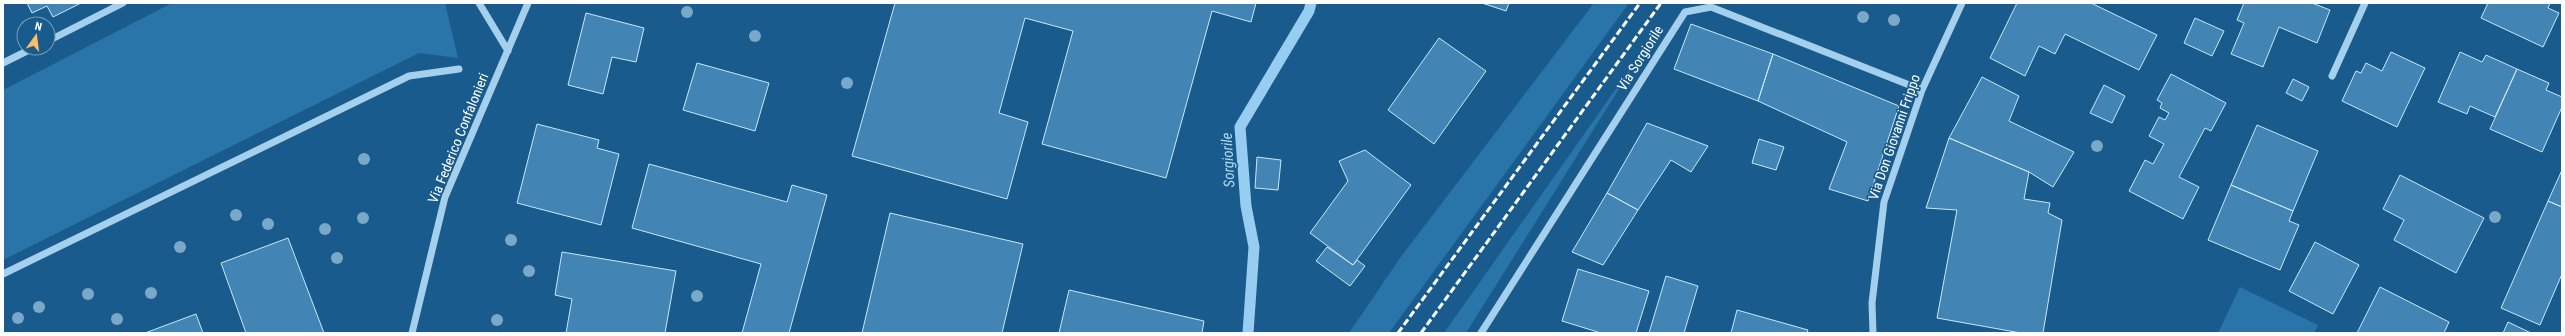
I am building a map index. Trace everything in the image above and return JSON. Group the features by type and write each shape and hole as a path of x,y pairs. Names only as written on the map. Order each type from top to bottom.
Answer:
{"street":[{"path":"56,37 123,3"},
{"path":"479,3 508,51"},
{"name":"Via Federico Confalonieri","path":"412,333 445,197 528,3"},
{"name":"Via Don Giovanni Frippo","path":"1873,333 1872,303 1884,202 1922,90 1962,3"},
{"path":"2332,76 2365,3"},
{"name":"Via Sorgiorile","path":"1481,333 1685,12 1711,7 1922,90"},
{"path":"3,63 17,56"},
{"path":"3,274 409,76 459,69"}],"shaded area":[{"path":"172,3 445,3 458,58 419,53 3,260 3,90"},
{"path":"1594,3 1629,3 1389,333 1349,333 1400,258"},
{"path":"1644,49 1466,333 1444,333"},
{"path":"2240,287 2318,325 2314,333 2218,333"}],"building":[{"path":"27,3 81,3 55,16 52,16 47,6 32,13"},
{"path":"895,3 1256,3 1251,22 1212,11 1166,178 1042,144 1073,31 1025,18 999,113 1028,122 1007,199 852,156"},
{"path":"1482,3 1509,3 1506,11"},
{"path":"2017,3 2091,3 2157,35 2139,70 2065,34 2055,54 2039,46 2025,76 1990,58"},
{"path":"2244,3 2312,3 2330,10 2317,43 2279,27 2263,67 2231,54 2244,23 2237,20"},
{"path":"2488,3 2550,3 2548,8 2559,13 2543,47 2481,18"},
{"path":"586,13 644,28 636,62 612,57 603,94 568,85"},
{"path":"2195,18 2224,31 2212,56 2184,43"},
{"path":"1691,24 1773,54 1758,101 1674,69"},
{"path":"1439,38 1486,71 1434,144 1388,110"},
{"path":"2391,52 2425,68 2397,127 2342,101 2356,71 2361,73 2366,63 2382,71"},
{"path":"2460,52 2482,62 2486,55 2517,69 2495,117 2470,106 2467,114 2438,102"},
{"path":"1773,54 1899,106 1868,201 1829,189 1847,142 1758,101"},
{"path":"697,63 769,83 755,131 683,110"},
{"path":"2517,69 2549,83 2546,90 2562,97 2562,107 2542,152 2490,129"},
{"path":"2171,74 2226,103 2211,131 2205,128 2179,177 2199,187 2183,219 2129,191 2145,160 2153,164 2164,144 2149,136 2159,117 2165,120 2169,113 2160,108 2162,103 2157,100"},
{"path":"1982,77 2019,96 2009,121 2074,152 2053,187 2029,172 1949,138"},
{"path":"2293,79 2309,87 2302,101 2286,93"},
{"path":"2104,85 2125,96 2112,123 2090,113"},
{"path":"1647,123 1708,146 1691,172 1671,160 1638,210 1607,193"},
{"path":"537,124 599,140 597,148 619,154 601,225 517,203"},
{"path":"2257,125 2318,151 2293,211 2231,185"},
{"path":"1949,138 2029,172 2024,199 2050,203 2048,213 2062,220 2043,333 2021,333 1937,318 1957,210 1926,208"},
{"path":"1759,139 1784,147 1776,170 1752,163"},
{"path":"1365,150 1411,185 1353,265 1310,233 1348,181 1339,161"},
{"path":"1257,157 1281,160 1278,190 1255,188"},
{"path":"649,164 787,202 792,185 827,195 789,333 742,333 761,264 632,228"},
{"path":"2562,170 2562,207 2548,201"},
{"path":"2400,175 2484,218 2456,273 2394,240 2404,220 2383,209"},
{"path":"2231,185 2293,211 2289,221 2299,225 2280,270 2208,240"},
{"path":"1607,193 1638,210 1603,265 1572,252"},
{"path":"2548,201 2562,207 2562,274 2540,325 2501,308"},
{"path":"890,213 1023,244 1002,333 862,333"},
{"path":"288,238 324,333 246,333 221,263"},
{"path":"2315,242 2359,265 2333,314 2289,291"},
{"path":"1327,247 1353,265 1357,260 1365,266 1350,286 1316,261"},
{"path":"562,252 676,271 665,333 566,333 572,299 555,295"},
{"path":"1578,269 1649,291 1636,333 1601,333 1562,321"},
{"path":"1666,276 1698,286 1684,333 1649,333"},
{"path":"2380,287 2449,322 2444,333 2357,333"},
{"path":"1069,290 1204,321 1202,333 1059,333"},
{"path":"1737,310 1808,330 1807,333 1731,333"},
{"path":"196,314 203,333 145,333"},
{"path":"2508,322 2531,333 2503,333"}],"waterway":[{"name":"Sorgiorile","path":"1248,333 1254,247 1246,206 1240,127 1309,11 1311,3"}],"railway":[{"path":"1398,333 1640,3"},
{"path":"1421,333 1661,3"}]}
